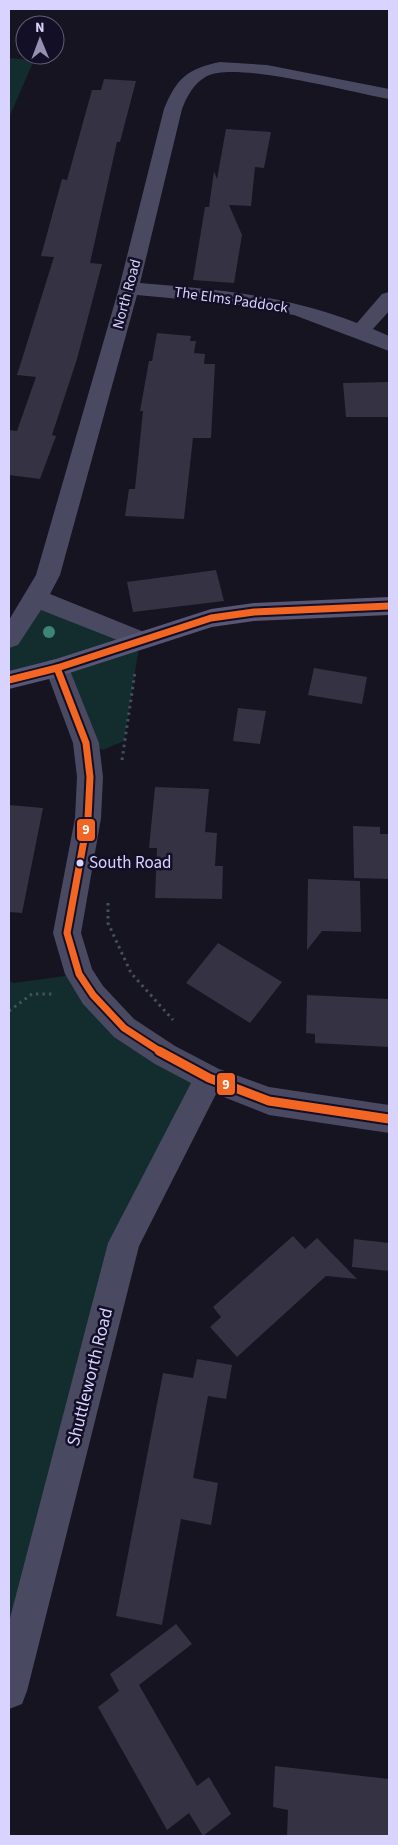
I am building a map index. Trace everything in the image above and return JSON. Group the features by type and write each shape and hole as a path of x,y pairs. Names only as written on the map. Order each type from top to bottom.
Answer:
{"street":[{"name":"North Road","path":"9,639 36,598 48,575 129,288 174,107 181,89 204,71 250,68 389,94"},
{"name":"The Elms Paddock","path":"129,288 228,297 286,308 360,332 389,344"},
{"path":"360,332 389,298"},
{"path":"36,598 140,640"},
{"path":"9,680 57,668 211,618 245,613 389,606"},
{"path":"57,668 86,743 90,777 88,818 67,933 79,974 94,995 124,1028 165,1055 209,1078 269,1101 389,1120"},
{"name":"Shuttleworth Road","path":"9,1691 124,1243 209,1078"}],"path":[{"path":"121,761 140,640"},
{"path":"108,894 108,923 131,974 166,1014 180,1025"},
{"path":"9,1011 32,994 94,995"}],"green space":[{"path":"9,58 15,58 15,65 32,65 9,118"},
{"path":"36,598 140,640 124,741 103,750 86,743 57,669 9,680 9,639"},
{"path":"79,974 93,995 209,1078 124,1243 9,1691 9,981 14,983"}],"building":[{"path":"104,79 136,81 120,142 117,142 90,263 102,264 77,359 52,435 56,436 40,479 9,475 9,430 17,431 36,377 17,375 54,257 41,256 62,179 67,180 92,90 101,90"},
{"path":"226,129 271,132 264,168 255,167 251,206 229,205 242,235 234,283 193,280 205,207 209,207 214,171 217,179"},
{"path":"157,333 191,336 190,341 196,341 194,353 205,354 204,364 215,364 211,438 193,438 184,519 125,516 129,489 135,489 143,411 140,411 149,361 152,361"},
{"path":"389,382 389,417 346,417 343,383"},
{"path":"216,570 224,601 133,612 127,582"},
{"path":"314,668 367,677 362,704 308,695"},
{"path":"238,708 266,711 260,744 233,741"},
{"path":"155,787 209,789 205,832 217,833 215,866 223,866 222,899 155,898 157,848 149,848"},
{"path":"9,805 43,808 22,913 9,912"},
{"path":"353,826 380,827 380,834 389,834 389,879 354,878"},
{"path":"308,879 360,881 361,932 322,931 307,950"},
{"path":"218,943 282,982 250,1023 186,983"},
{"path":"307,995 389,999 389,1047 315,1043 315,1034 306,1033"},
{"path":"293,1236 305,1249 317,1238 357,1279 326,1276 237,1357 210,1327 221,1317 213,1307"},
{"path":"354,1239 389,1243 389,1271 352,1267"},
{"path":"197,1359 232,1365 226,1399 208,1396 193,1478 218,1483 211,1525 181,1519 162,1625 116,1616 163,1373 193,1378"},
{"path":"176,1624 192,1644 139,1685 197,1786 209,1777 231,1814 203,1836 189,1813 167,1830 98,1707 119,1691 110,1674"},
{"path":"275,1766 389,1779 389,1836 287,1836 288,1810 273,1807"}],"transit line":[{"name":"9","path":"9,680 57,668 211,618 254,612 389,606"},
{"name":"9","path":"57,668 86,743 90,777 88,818 67,933 79,974 93,995 124,1028 165,1055 209,1078 269,1101 389,1119"}],"place":[{"name":"South Road","path":"80,863"}]}
